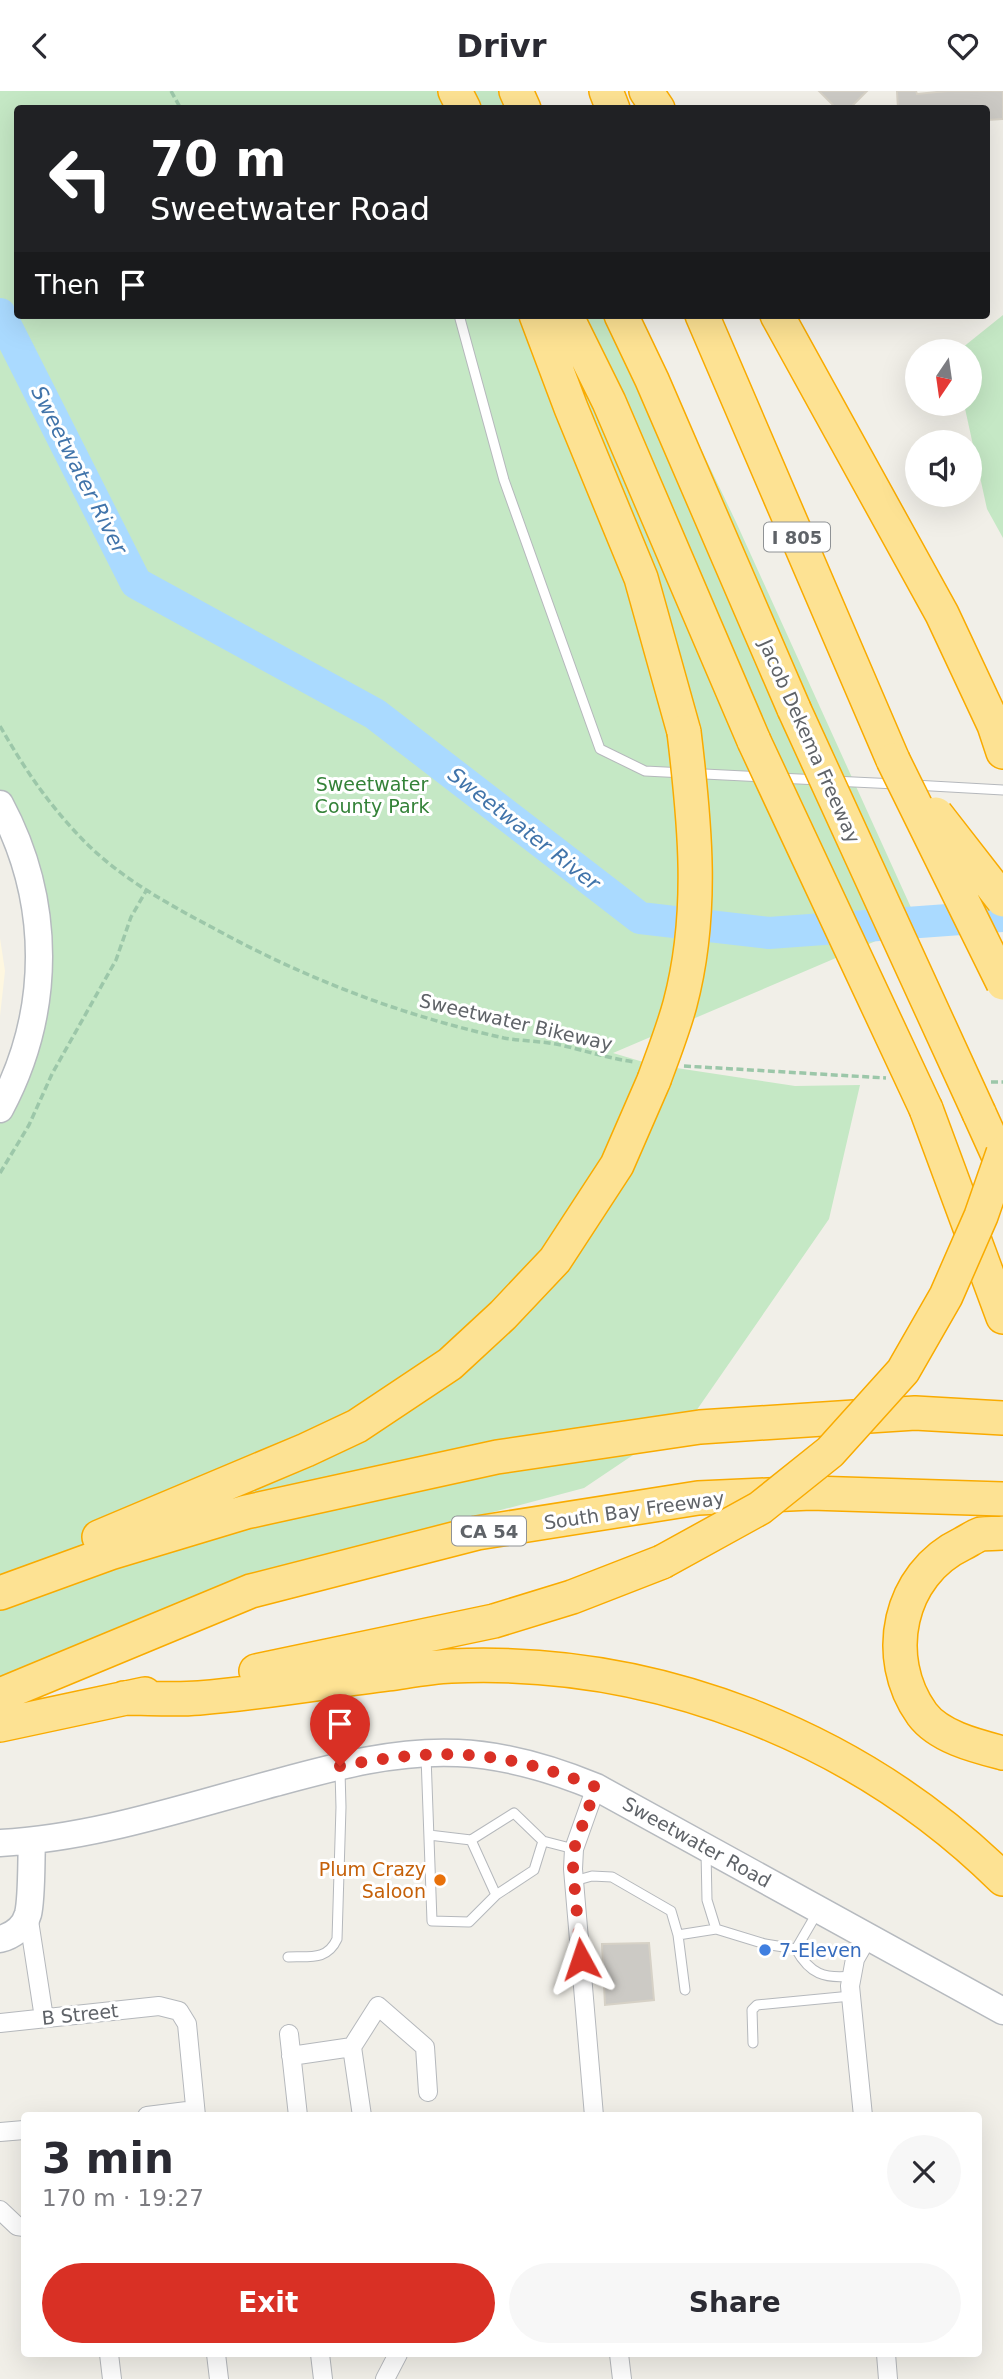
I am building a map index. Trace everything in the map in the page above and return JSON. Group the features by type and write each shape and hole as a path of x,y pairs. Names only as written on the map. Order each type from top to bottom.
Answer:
{"highway":[{"path":"0,1581 357,1426 450,1364 503,1315 555,1259 617,1165 657,1069 680,1003 692,933 697,877 695,836 684,732 641,578 538,319"},
{"path":"568,319 608,402 754,741 926,1109 1003,1317"},
{"name":"Jacob Dekema Freeway","path":"623,319 794,709 979,1098 1003,1166"},
{"name":"I 805","path":"704,319 893,760 1003,983"},
{"path":"780,319 942,614 998,739"},
{"path":"893,760 1003,899"},
{"path":"0,1725 494,1621 572,1597 662,1562 760,1508 830,1452 903,1371 946,1296 981,1216 1003,1153"},
{"path":"0,1593 110,1553 246,1512 497,1457 700,1427 915,1413 1003,1418"},
{"name":"South Bay Freeway","path":"0,1695 251,1591 477,1533 698,1498 811,1493 1003,1499"},
{"path":"1003,1533 981,1535 945,1552 920,1578 905,1607 899,1650 906,1683 923,1715 944,1733 1003,1753"},
{"path":"124,1698 198,1698 449,1666 513,1665 630,1680 751,1715 807,1739 901,1793 1003,1879"}],"main road":[{"path":"0,804 15,832 35,903 40,955 37,1000 15,1081 0,1109"},
{"name":"Sweetwater Road","path":"0,1843 32,1841 149,1819 340,1766 388,1756 458,1753 515,1760 560,1772 596,1787 1003,2011"},
{"path":"0,1939 9,1937 22,1927 28,1915 32,1841"}],"street":[{"path":"594,2112 574,1881 574,1849 596,1787"},
{"path":"28,1915 44,2018"},
{"path":"863,2112 851,1996 855,1959 868,1936"},
{"name":"B Street","path":"0,2023 159,2006 179,2011 187,2024 196,2112"},
{"path":"361,2112 352,2047 378,2006 425,2047 428,2092"},
{"path":"289,2034 298,2112"},
{"path":"291,2056 352,2047"},
{"path":"0,2132 21,2130"},
{"path":"0,2210 21,2227"},
{"path":"109,2357 112,2379"},
{"path":"216,2357 219,2379"},
{"path":"320,2357 323,2379"},
{"path":"385,2379 397,2357"},
{"path":"620,2357 622,2379"},
{"path":"886,2357 888,2379"}],"lane":[{"path":"460,319 504,480 600,749 645,771 1003,790"},
{"path":"426,1753 432,1921 469,1922 496,1895 534,1870 543,1840"},
{"path":"288,1957 324,1955 332,1950 337,1939 340,1766"},
{"path":"429,1835 471,1840 514,1813 543,1840 574,1849"},
{"path":"471,1840 496,1895"},
{"path":"706,1847 707,1900 716,1929"},
{"path":"574,1881 612,1877 671,1910 678,1935 685,1990"},
{"path":"796,1949 820,1909"},
{"path":"678,1935 716,1929 765,1944 796,1949"},
{"path":"796,1949 805,1965 820,1973 837,1978 852,1976"},
{"path":"752,2043 752,2010 757,2005 851,1996"}],"path":[{"name":"Sweetwater Bikeway","path":"0,726 37,788 52,806 85,842 146,891 191,918 274,960 379,1003 444,1023 507,1038 559,1045 657,1069 886,1078"},
{"path":"0,1173 29,1125 52,1074 116,960 131,917 146,891"},
{"path":"979,1098 1003,1083"}],"shaded area":[{"path":"0,938 5,971 0,1016"}],"green space":[{"name":"Sweetwater County Park","path":"0,91 532,91 539,105 14,105 14,319 639,319 736,522 918,923 613,1053 650,1064 795,1086 860,1085 829,1219 694,1414 584,1488 467,1519 0,1695 0,1108 40,954 0,805"},
{"path":"1003,315 1003,538 987,509 982,486 982,430 970,430 967,417 982,417 982,339 973,339"}],"building":[{"path":"819,91 867,91 853,105 833,105"},
{"path":"897,91 916,91 917,94 1003,91 1003,119 990,120 990,105 898,105"},
{"path":"649,1943 654,2000 605,2005 602,1944"}],"waterway":[{"name":"Sweetwater River","path":"0,314 136,583 375,714 640,918 769,933 1003,916"}],"place":[{"name":"Plum Crazy Saloon","path":"440,1880"},
{"name":"7-Eleven","path":"765,1950"}],"route":[{"path":"340,1766 388,1756 458,1753 515,1760 560,1772 596,1787 574,1849 573,1869 581,1959"}]}
